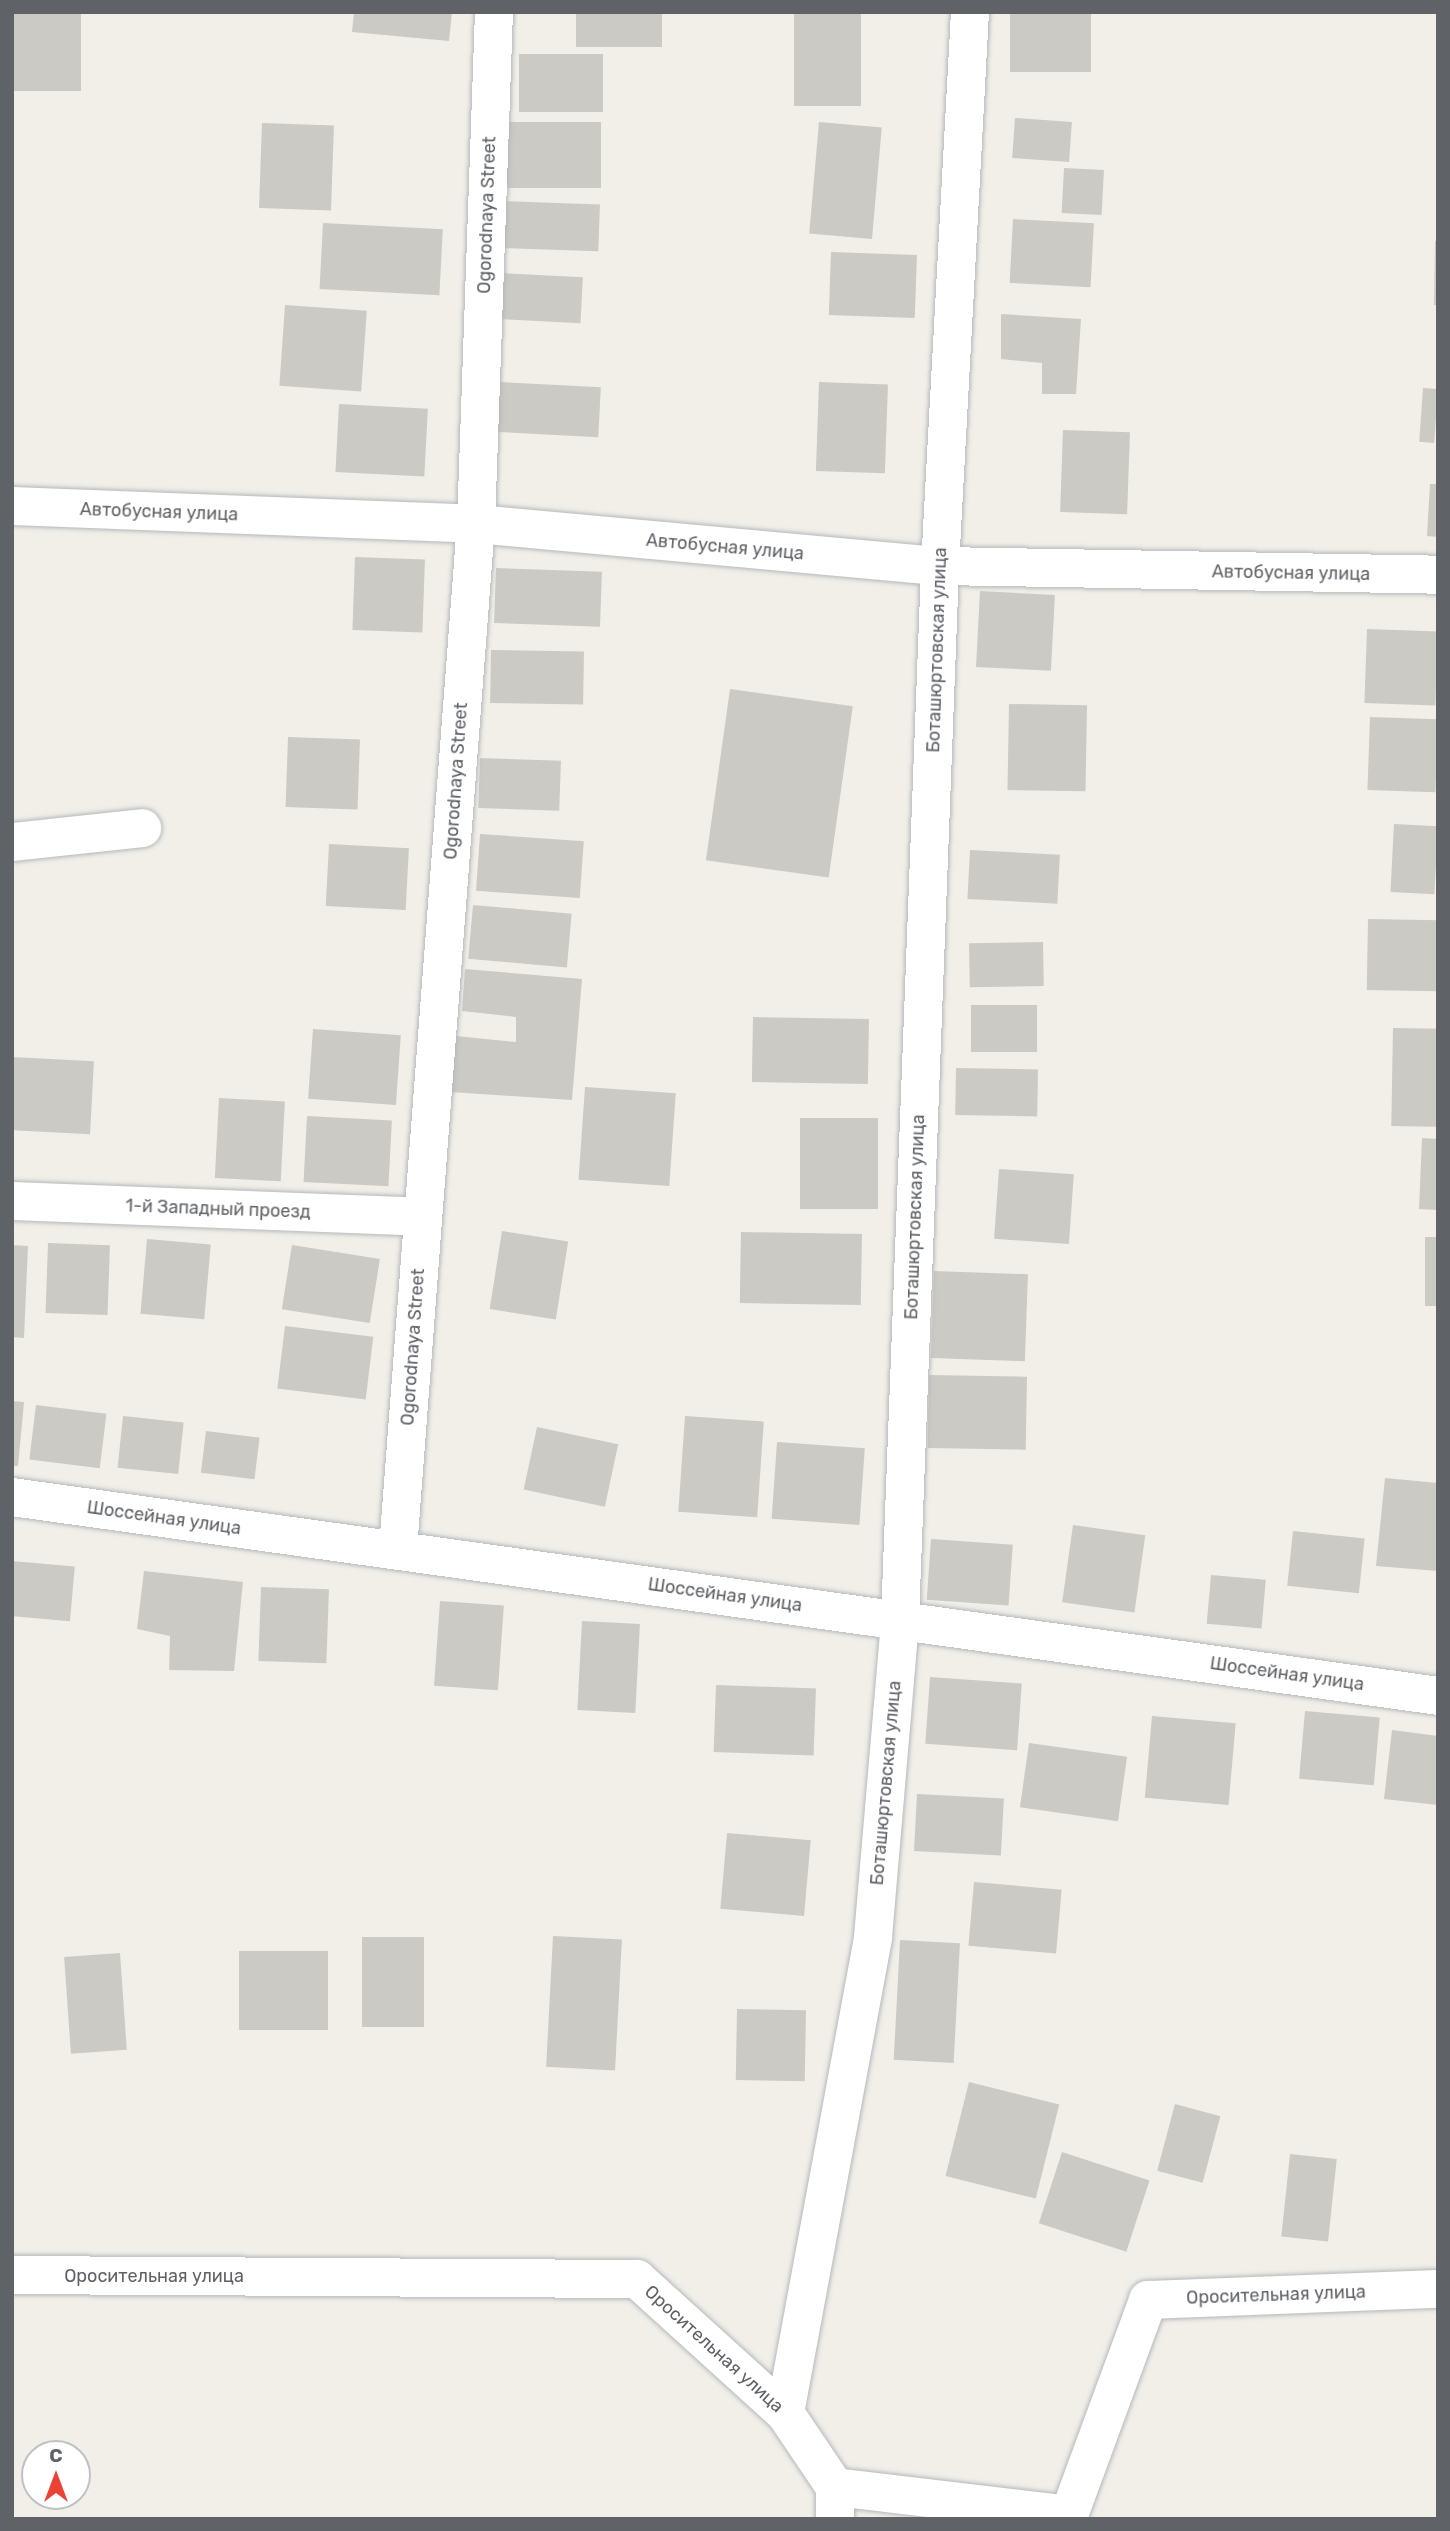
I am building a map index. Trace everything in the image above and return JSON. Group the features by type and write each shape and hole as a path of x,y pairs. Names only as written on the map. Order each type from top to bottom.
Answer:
{"street":[{"name":"Ogorodnaya Street","path":"398,1549 476,524 494,12"},
{"name":"Боташюртовская улица","path":"785,2413 873,1937 900,1619 940,566 970,12"},
{"name":"Автобусная улица","path":"12,506 476,524 940,566 1438,575"},
{"path":"12,842 142,828"},
{"name":"1-й Западный проезд","path":"12,1201 423,1217"},
{"name":"Шоссейная улица","path":"12,1497 1438,1696"},
{"name":"Оросительная улица","path":"12,2275 637,2279 785,2413 835,2503 1069,2515 1148,2300 1438,2289"}],"building":[{"path":"354,12 452,12 449,41 352,32"},
{"path":"576,12 662,12 662,47 576,47"},
{"path":"794,12 861,12 861,106 794,106"},
{"path":"1010,12 1091,12 1091,72 1010,72"},
{"path":"12,14 81,14 81,91 12,91"},
{"path":"519,54 603,54 603,112 519,112"},
{"path":"1015,118 1072,122 1069,162 1012,158"},
{"path":"505,122 601,122 601,188 505,188"},
{"path":"819,122 882,127 872,239 809,234"},
{"path":"262,123 334,126 331,210 259,208"},
{"path":"1064,168 1104,170 1102,215 1062,213"},
{"path":"503,201 600,204 598,251 501,248"},
{"path":"1013,219 1094,223 1091,287 1010,283"},
{"path":"323,223 443,229 439,295 320,289"},
{"path":"1435,241 1438,241 1438,305 1434,305"},
{"path":"831,252 917,255 915,318 829,315"},
{"path":"500,273 583,277 580,323 498,319"},
{"path":"285,305 367,311 361,392 279,386"},
{"path":"1001,314 1081,319 1076,394 1042,394 1042,363 1001,359"},
{"path":"500,382 601,387 598,437 497,432"},
{"path":"819,382 888,384 885,473 816,471"},
{"path":"1423,388 1438,389 1434,443 1419,442"},
{"path":"339,404 428,409 424,477 335,472"},
{"path":"1063,430 1130,432 1127,514 1060,512"},
{"path":"1430,484 1438,484 1438,537 1427,536"},
{"path":"355,557 425,559 422,632 352,630"},
{"path":"496,568 602,572 600,627 494,623"},
{"path":"980,591 1055,595 1051,671 976,667"},
{"path":"1367,629 1438,631 1435,705 1364,703"},
{"path":"491,650 584,652 583,705 490,703"},
{"path":"730,689 853,706 829,878 706,860"},
{"path":"1009,704 1087,705 1085,791 1007,790"},
{"path":"1370,717 1438,719 1435,792 1367,790"},
{"path":"288,737 360,740 358,809 286,807"},
{"path":"480,758 561,761 559,811 478,808"},
{"path":"1394,824 1438,826 1434,894 1390,892"},
{"path":"480,834 584,841 580,898 476,891"},
{"path":"329,844 409,848 406,910 326,906"},
{"path":"970,850 1060,855 1057,904 967,899"},
{"path":"473,905 572,914 567,967 468,959"},
{"path":"1368,919 1438,920 1437,991 1367,990"},
{"path":"1043,942 1044,986 970,987 969,943"},
{"path":"465,969 582,979 572,1100 451,1092 456,1036 516,1042 516,1017 462,1011"},
{"path":"971,1005 1037,1005 1037,1052 971,1052"},
{"path":"753,1017 869,1019 868,1084 752,1082"},
{"path":"1393,1028 1438,1029 1436,1127 1391,1126"},
{"path":"313,1029 401,1035 396,1105 308,1099"},
{"path":"12,1057 94,1061 90,1134 12,1130"},
{"path":"956,1068 1038,1069 1037,1116 955,1115"},
{"path":"585,1087 676,1093 669,1186 579,1180"},
{"path":"219,1098 285,1101 281,1181 215,1178"},
{"path":"307,1116 392,1120 388,1186 304,1182"},
{"path":"800,1118 878,1118 878,1209 800,1209"},
{"path":"1422,1138 1438,1139 1438,1210 1419,1209"},
{"path":"999,1169 1074,1174 1069,1244 994,1239"},
{"path":"502,1231 568,1241 556,1320 490,1309"},
{"path":"741,1232 862,1234 861,1305 740,1303"},
{"path":"1425,1237 1438,1237 1438,1306 1425,1306"},
{"path":"147,1239 211,1245 204,1319 140,1314"},
{"path":"48,1243 110,1245 108,1315 46,1313"},
{"path":"12,1245 28,1246 24,1338 12,1337"},
{"path":"292,1245 380,1259 370,1323 282,1309"},
{"path":"934,1271 1028,1274 1025,1361 931,1358"},
{"path":"285,1326 373,1337 366,1399 277,1389"},
{"path":"929,1375 1027,1377 1026,1450 928,1448"},
{"path":"12,1401 24,1402 18,1466 12,1466"},
{"path":"36,1405 106,1414 100,1468 29,1460"},
{"path":"123,1416 184,1422 178,1474 118,1468"},
{"path":"685,1416 764,1422 757,1517 678,1512"},
{"path":"537,1427 618,1444 605,1507 524,1490"},
{"path":"206,1431 260,1438 254,1479 201,1473"},
{"path":"777,1442 865,1448 859,1525 772,1519"},
{"path":"1385,1478 1438,1483 1438,1571 1376,1566"},
{"path":"1073,1525 1145,1535 1134,1612 1062,1602"},
{"path":"1293,1531 1365,1539 1359,1593 1287,1586"},
{"path":"931,1539 1013,1545 1009,1606 927,1600"},
{"path":"12,1561 75,1566 70,1621 12,1616"},
{"path":"144,1571 243,1582 234,1671 169,1670 170,1636 137,1629"},
{"path":"1211,1575 1266,1580 1262,1629 1207,1624"},
{"path":"261,1587 329,1589 326,1663 258,1661"},
{"path":"440,1601 504,1605 498,1690 434,1686"},
{"path":"582,1621 640,1624 635,1713 577,1710"},
{"path":"930,1677 1022,1683 1017,1750 925,1744"},
{"path":"716,1685 816,1688 814,1755 714,1752"},
{"path":"1305,1711 1380,1718 1374,1785 1299,1779"},
{"path":"1152,1716 1236,1723 1229,1805 1145,1798"},
{"path":"1392,1730 1438,1736 1438,1805 1384,1799"},
{"path":"1029,1743 1127,1757 1118,1821 1020,1807"},
{"path":"917,1794 1004,1799 1001,1855 914,1851"},
{"path":"727,1833 811,1840 804,1916 720,1909"},
{"path":"974,1882 1062,1890 1056,1953 968,1946"},
{"path":"553,1936 622,1940 615,2070 546,2067"},
{"path":"362,1937 424,1937 424,2027 362,2027"},
{"path":"900,1940 960,1943 954,2063 894,2060"},
{"path":"239,1951 328,1951 328,2030 239,2030"},
{"path":"120,1953 127,2050 71,2054 64,1957"},
{"path":"737,2009 806,2010 805,2081 736,2080"},
{"path":"969,2082 1059,2104 1036,2199 946,2176"},
{"path":"1175,2104 1220,2116 1203,2183 1157,2171"},
{"path":"1062,2152 1149,2180 1126,2252 1039,2223"},
{"path":"1290,2154 1337,2159 1328,2241 1281,2237"}]}
